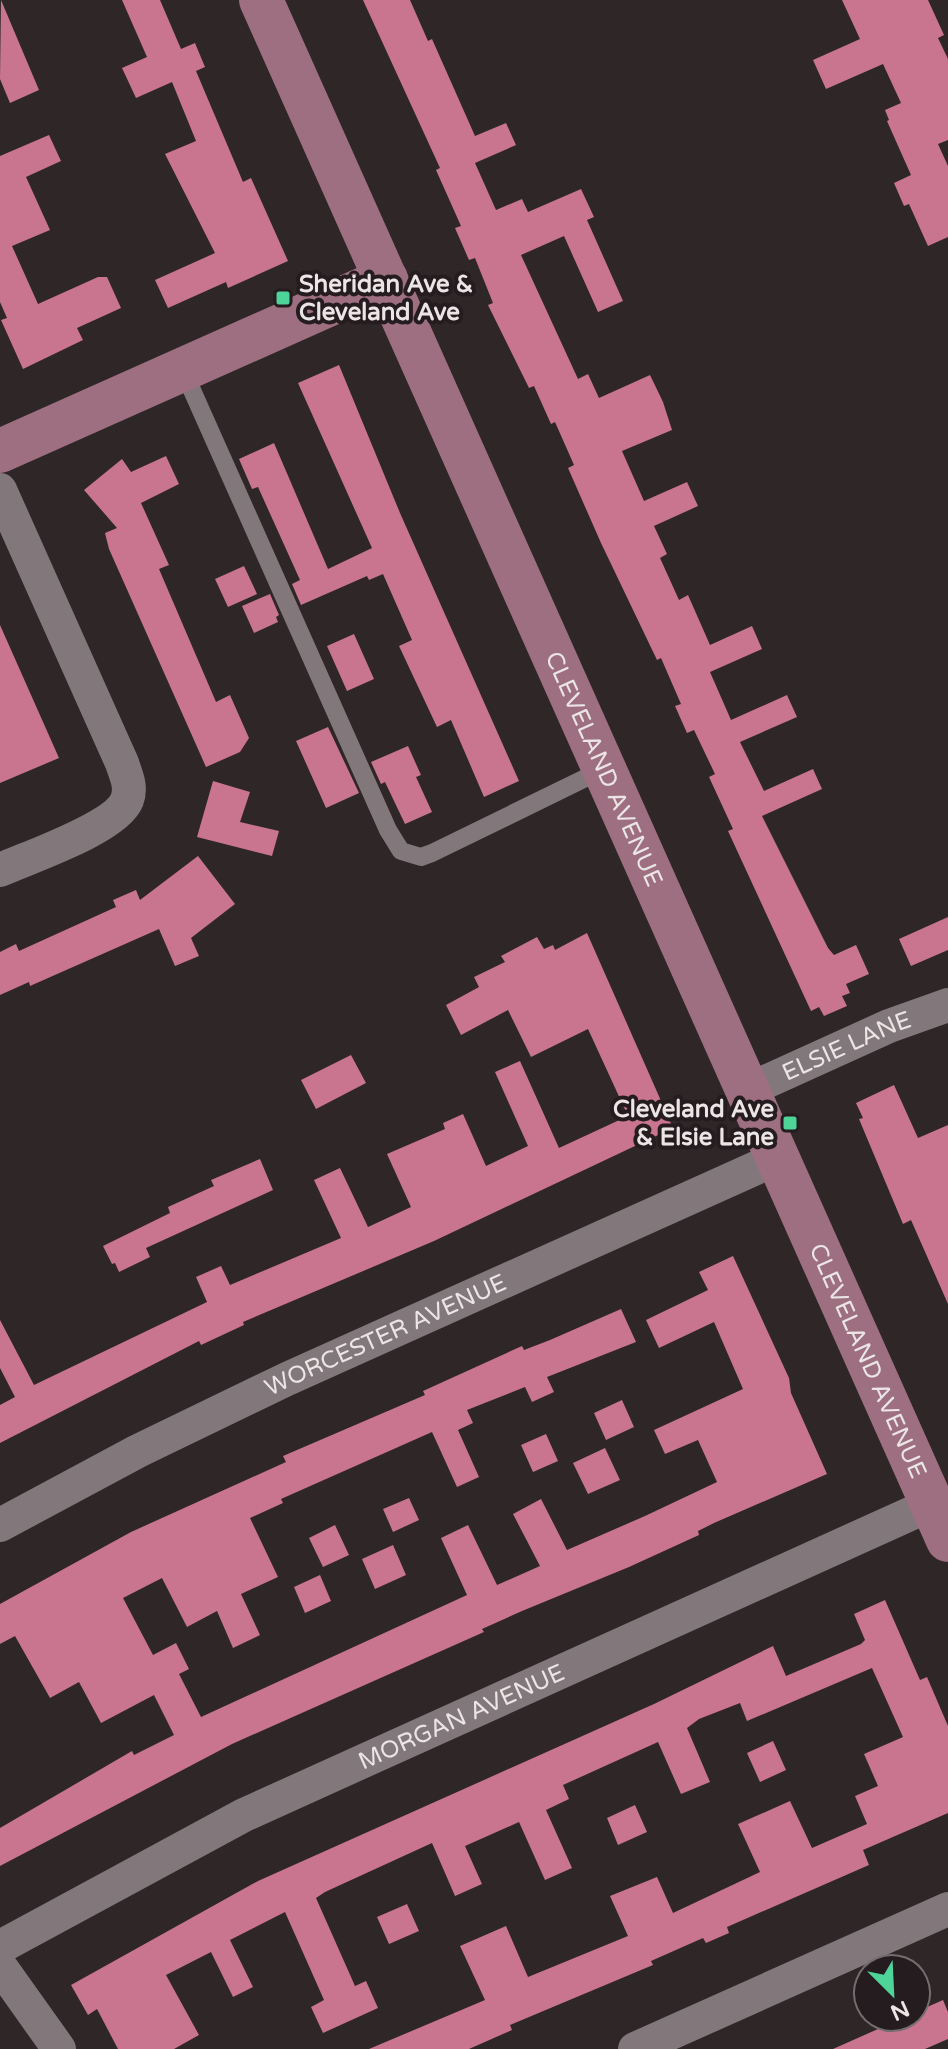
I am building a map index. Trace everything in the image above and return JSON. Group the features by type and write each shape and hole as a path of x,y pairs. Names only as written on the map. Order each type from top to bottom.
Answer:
{"street":[{"name":"CLEVELAND AVENUE","path":"261,0 940,1522"},
{"path":"0,451 386,279"},
{"path":"0,490 128,781 126,803 100,825 0,870"},
{"name":"ELSIE LANE","path":"748,1090 889,1026 948,1005"},
{"name":"WORCESTER AVENUE","path":"0,1525 138,1451 287,1379 778,1158"},
{"name":"MORGAN AVENUE","path":"0,1947 244,1815 940,1522"},
{"path":"635,2049 948,1909"},
{"path":"0,1966 59,2049"}],"lane":[{"path":"183,370 388,830 401,851 421,857 432,853 604,769"}],"building":[{"path":"1,0 39,90 10,103 0,79"},
{"path":"122,0 160,0 181,49 195,43 205,67 196,71 243,182 251,178 288,261 228,288 226,282 168,308 155,280 215,253 165,154 196,141 172,82 136,98 122,68 147,57"},
{"path":"363,0 410,0 428,41 432,39 475,136 506,123 516,145 475,163 496,210 522,199 528,212 581,189 594,217 587,220 623,301 598,312 564,236 521,255 578,379 588,374 599,398 650,375 663,402 672,430 622,451 644,501 687,482 698,506 654,526 667,554 660,558 679,600 688,595 710,645 752,626 762,649 710,672 731,720 787,695 797,717 740,742 764,791 813,769 822,789 762,816 828,948 834,955 856,945 869,974 846,984 850,993 842,996 847,1006 824,1016 819,1007 811,1011 728,831 733,829 709,777 715,774 694,730 687,733 675,706 681,704 661,658 657,660 568,468 574,465 555,422 551,424 534,386 529,388 488,305 493,303 475,258 469,260 455,228 461,226 436,170 440,168"},
{"path":"842,0 928,0 944,35 938,38 948,59 948,140 938,144 948,166 948,237 928,246 909,204 904,206 894,183 911,175 887,121 885,110 901,103 883,64 826,89 813,60 860,39"},
{"path":"49,135 61,161 26,177 50,230 12,246 38,304 98,277 107,277 121,308 77,328 83,340 23,369 1,320 7,318 0,302 0,156"},
{"path":"339,365 400,513 519,781 484,797 451,720 437,727 399,646 412,640 383,574 369,580 367,576 301,605 292,584 300,580 258,487 252,489 239,459 274,443 328,569 372,548 298,383"},
{"path":"166,456 179,484 141,503 169,565 159,569 216,702 230,695 249,738 240,752 206,767 109,549 105,533 117,528 84,490 122,459 131,472"},
{"path":"244,566 257,594 228,607 215,579"},
{"path":"270,594 279,615 276,617 278,622 254,633 242,606"},
{"path":"0,625 59,758 0,783"},
{"path":"354,634 374,679 347,691 327,646"},
{"path":"328,727 359,793 326,808 296,741"},
{"path":"408,746 421,775 416,777 432,812 405,824 385,782 381,784 371,762"},
{"path":"213,781 250,792 240,822 279,831 272,856 197,837"},
{"path":"198,856 235,904 191,938 199,956 175,966 159,929 30,986 29,982 0,995 0,952 16,944 19,951 116,907 113,900 136,890 140,900"},
{"path":"948,917 948,950 911,966 899,939"},
{"path":"587,933 673,1128 434,1241 243,1322 244,1325 201,1345 199,1341 0,1443 0,1405 15,1397 0,1368 0,1320 34,1385 207,1302 196,1277 221,1266 230,1285 341,1238 314,1180 340,1168 368,1227 411,1207 387,1154 445,1129 443,1123 463,1114 486,1166 528,1146 495,1072 520,1061 559,1148 628,1116 588,1029 531,1057 508,1010 461,1035 446,1005 479,987 474,977 505,962 501,956 537,937 544,949 553,945 555,950"},
{"path":"351,1055 366,1083 316,1109 301,1080"},
{"path":"894,1085 918,1138 948,1125 948,1304 911,1220 903,1224 859,1119 863,1118 856,1103"},
{"path":"260,1159 273,1190 146,1248 150,1257 119,1272 115,1263 112,1264 103,1246 170,1213 168,1207 214,1186 211,1180"},
{"path":"733,1256 789,1378 791,1393 827,1474 714,1523 698,1531 699,1535 629,1567 522,1611 482,1629 484,1632 232,1744 0,1866 0,1828 132,1751 134,1755 174,1735 154,1695 101,1723 79,1682 50,1698 15,1636 0,1644 0,1604 131,1532 286,1462 283,1456 425,1395 423,1391 522,1346 524,1350 621,1309 636,1342 547,1377 554,1392 532,1402 525,1387 467,1410 473,1423 458,1430 479,1477 457,1487 432,1432 281,1499 283,1503 250,1518 278,1577 241,1594 260,1635 233,1648 217,1611 187,1627 162,1578 123,1598 153,1655 176,1643 189,1669 179,1674 201,1717 467,1595 441,1538 468,1525 497,1585 540,1566 513,1514 541,1499 567,1550 717,1482 698,1440 665,1454 654,1430 743,1389 714,1322 659,1348 646,1320 708,1290 699,1272"},
{"path":"622,1400 634,1427 606,1440 594,1413"},
{"path":"546,1434 558,1461 533,1472 521,1445"},
{"path":"605,1448 620,1480 588,1494 573,1463"},
{"path":"409,1498 419,1520 393,1532 383,1509"},
{"path":"335,1525 349,1555 323,1567 309,1538"},
{"path":"393,1545 406,1575 375,1589 362,1559"},
{"path":"320,1575 331,1601 305,1613 294,1587"},
{"path":"885,1600 920,1680 927,1677 948,1726 948,1813 863,1850 869,1865 727,1927 729,1933 706,1943 703,1938 651,1961 653,1965 510,2025 512,2030 469,2049 369,2049 485,2000 460,1946 506,1926 528,1977 628,1936 610,1896 657,1877 673,1913 760,1872 738,1824 790,1801 812,1848 867,1824 855,1796 878,1786 864,1754 903,1737 872,1668 747,1721 740,1703 699,1719 687,1728 710,1782 681,1794 658,1742 563,1785 569,1799 546,1810 572,1868 545,1880 519,1822 465,1846 482,1884 455,1896 432,1843 325,1892 316,1898 355,1986 366,1981 378,2008 323,2033 311,2007 324,2000 285,1912 230,1940 253,1987 233,1997 211,1952 166,1975 199,2035 174,2049 118,2049 97,2009 88,2015 71,1985 258,1881 654,1704 773,1646 786,1676 861,1644 865,1640 854,1614"},
{"path":"773,1741 786,1770 760,1782 747,1753"},
{"path":"635,1805 647,1832 618,1845 607,1818"},
{"path":"407,1904 419,1931 389,1944 377,1917"},
{"path":"943,2000 948,2012 948,2039 925,2049 833,2049 869,2033 932,2033 932,2005"}],"place":[{"name":"Sheridan Ave & Cleveland Ave","path":"283,298"},
{"name":"Cleveland Ave & Elsie Lane","path":"790,1123"}]}
